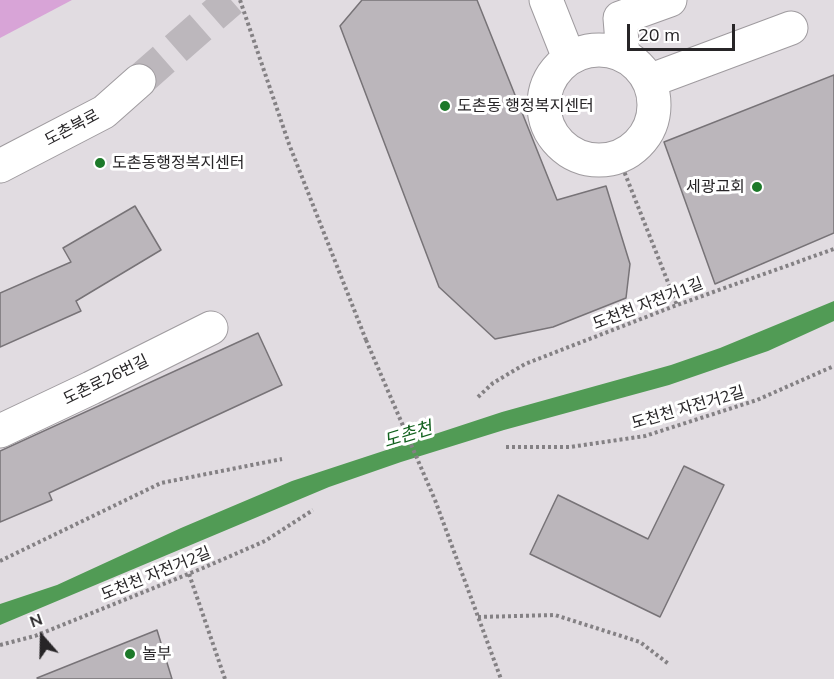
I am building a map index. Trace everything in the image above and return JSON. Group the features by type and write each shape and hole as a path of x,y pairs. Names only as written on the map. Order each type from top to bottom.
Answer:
{"street":[{"path":"546,0 569,58"},
{"path":"623,55 621,18 670,0"},
{"path":"649,81 791,28"},
{"path":"605,50 623,55 638,66 649,81 654,98 653,117 646,134 634,148 618,156 600,160 582,157 566,150 554,137 546,121 543,103 547,85 556,70 569,58 586,51 605,50"},
{"name":"도촌북로","path":"0,166 104,111 139,81"},
{"name":"도촌로26번길","path":"0,431 211,328"}],"path":[{"path":"240,0 289,144 366,340 435,500 501,679"},
{"path":"618,156 677,305"},
{"name":"도천천 자전거1길","path":"478,397 493,383 525,364 677,305 834,249"},
{"name":"도천천 자전거2길","path":"506,447 570,447 645,436 757,400 834,366"},
{"path":"0,561 161,483 282,459"},
{"name":"도천천 자전거2길","path":"0,645 35,636 189,574 265,541 313,510"},
{"path":"189,574 225,679"},
{"path":"478,617 555,615 640,642 670,665"}],"shaded area":[{"path":"0,0 72,0 0,38"},
{"path":"834,301 834,321 768,351 669,385 504,430 329,487 0,625 0,604 57,585 181,528 292,481 502,412 671,365 720,348"}],"building":[{"name":"도촌동 행정복지센터","path":"362,0 477,0 557,200 606,186 630,264 626,298 553,327 495,339 439,287 340,26"},
{"name":"세광교회","path":"834,75 834,233 715,284 664,142"},
{"path":"135,206 161,250 76,301 81,311 0,347 0,293 71,262 63,248"},
{"path":"258,333 282,385 49,493 52,500 0,522 0,451"},
{"path":"684,466 724,485 660,617 530,554 558,495 648,539"},
{"name":"놀부","path":"157,630 172,679 37,678"}],"tunnel":[{"path":"139,81 231,0"}],"place":[{"name":"도촌동 행정복지센터","path":"445,106"},
{"name":"도촌동행정복지센터","path":"100,163"},
{"name":"세광교회","path":"757,187"},
{"name":"놀부","path":"130,654"}],"water label":[{"name":"도촌천","path":"408,435"}]}
